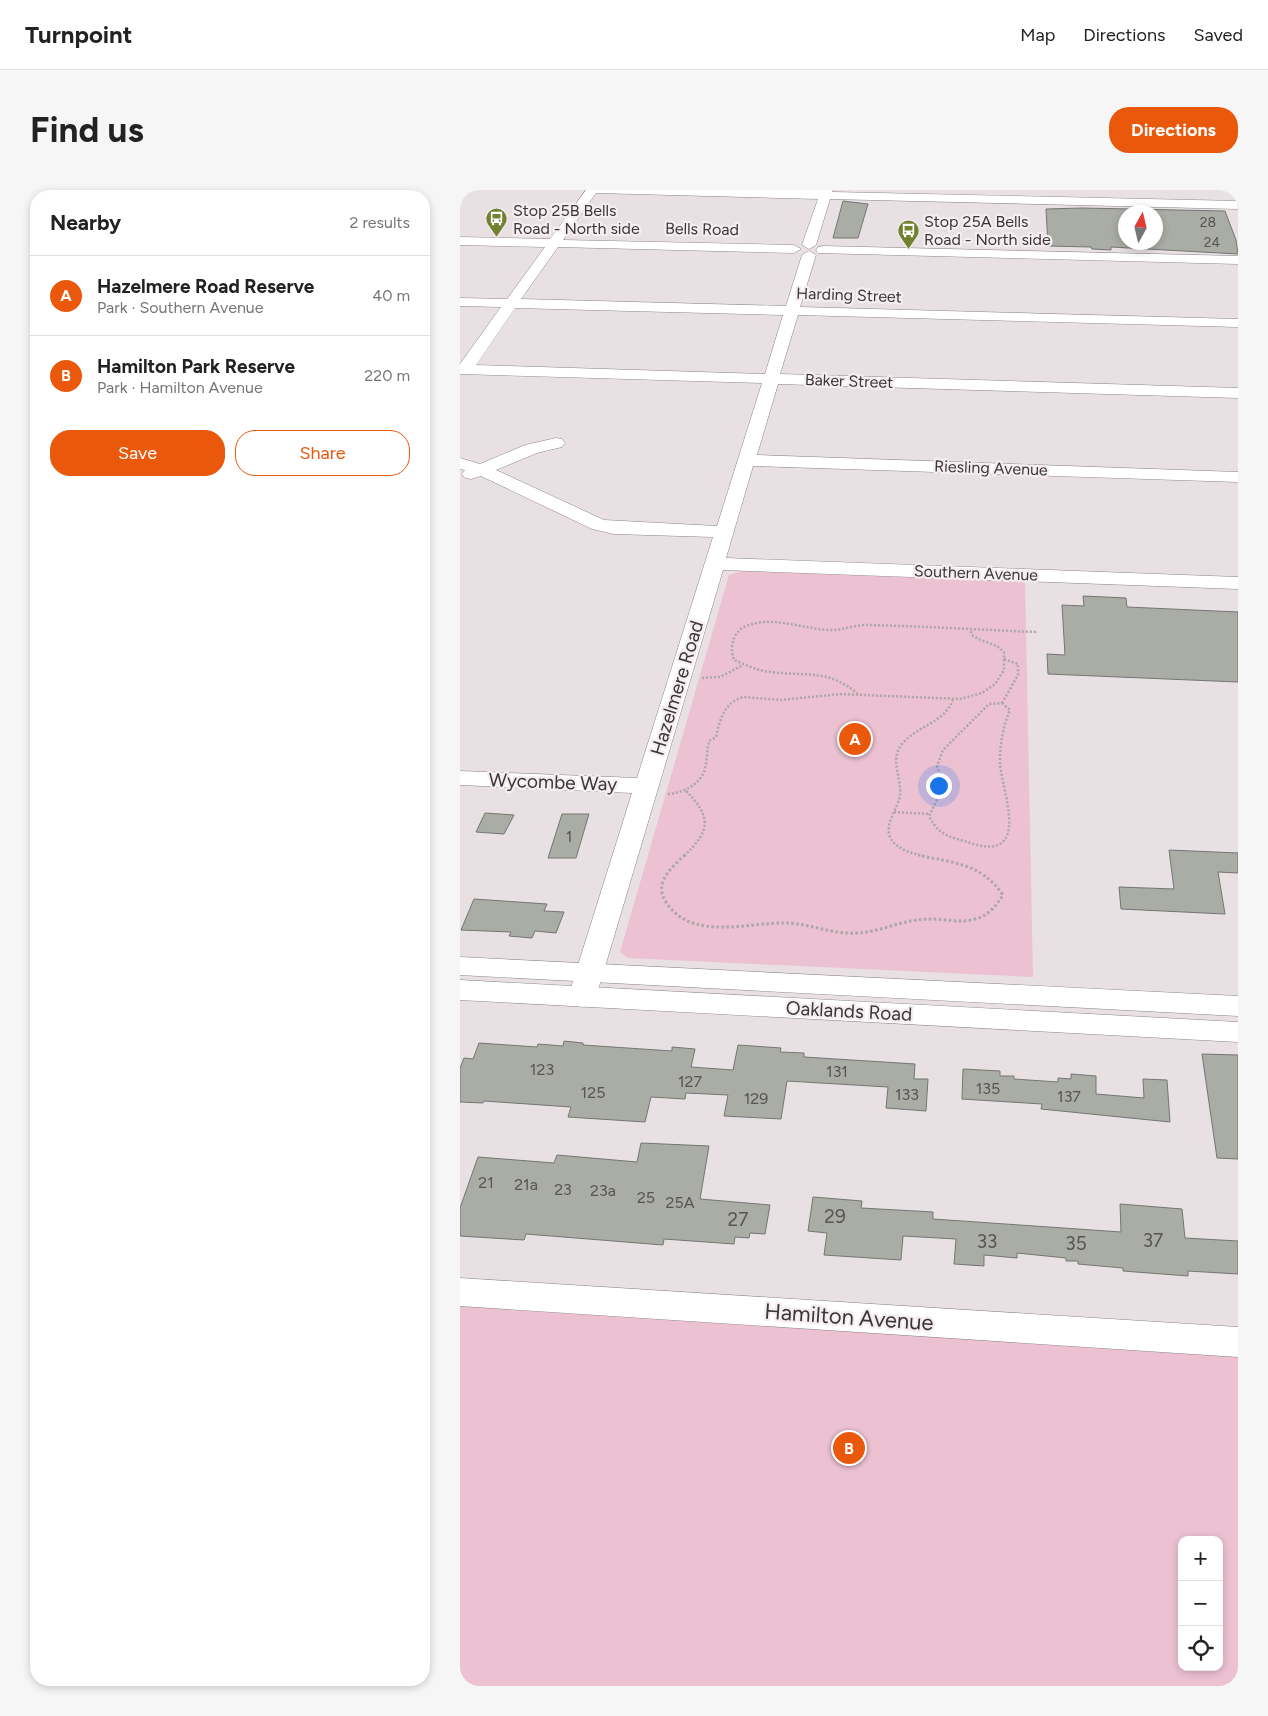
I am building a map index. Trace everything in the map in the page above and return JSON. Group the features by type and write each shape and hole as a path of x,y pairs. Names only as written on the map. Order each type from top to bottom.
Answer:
{"street":[{"path":"462,370 592,190"},
{"path":"598,190 826,193 1238,205"},
{"name":"Hazelmere Road","path":"586,985 826,193"},
{"name":"Bells Road","path":"460,241 794,249 799,254 822,247 823,250 1238,260"},
{"name":"Harding Street","path":"460,302 1238,323"},
{"name":"Baker Street","path":"462,370 1238,393"},
{"path":"460,478 531,449 556,443"},
{"name":"Riesling Avenue","path":"745,460 1238,477"},
{"path":"460,463 482,470 599,524 614,528 724,532"},
{"name":"Southern Avenue","path":"715,564 1238,583"},
{"name":"Wycombe Way","path":"460,778 646,789"},
{"name":"Oaklands Road","path":"460,966 586,985 1238,1032"},
{"name":"Oaklands Road","path":"460,990 586,985 1238,1006"},
{"name":"Hamilton Avenue","path":"460,1292 1238,1342"}],"path":[{"path":"858,694 836,677 800,672 777,673 734,660 731,651 739,630 752,624 779,623 832,630 863,625 1038,632"},
{"path":"646,789 678,795 694,783 705,771 707,748 709,741 716,738 721,714 737,699 750,697 781,700 858,694 952,700 970,698 998,683 1004,672 1003,649 978,641 971,634 971,629"},
{"path":"1002,703 1018,675 1018,664 1004,660"},
{"path":"680,677 720,677 743,664"},
{"path":"685,790 705,815 707,826 699,840 672,867 664,880 662,893 670,909 704,926 791,923 847,933 862,933 913,920 962,921 981,918 995,907 1002,896 997,884 978,871 959,863 907,850 894,843 888,827 900,796 895,757 902,744 913,734 941,718 950,709 952,700"},
{"path":"1002,703 1008,706 1010,710 1002,730 1000,764 1010,825 1006,841 998,845 982,846 941,834 933,826 929,814 942,790 938,766 943,750 989,704 1002,703"},
{"path":"894,812 929,814"}],"shaded area":[{"path":"741,571 1025,581 1033,977 628,958 620,952 729,575"},
{"path":"460,1303 1238,1356 1238,1686 460,1686"}],"building":[{"path":"843,201 868,204 858,238 833,238"},
{"path":"1046,209 1118,209 1118,247 1111,247 1111,250 1092,249 1091,247 1048,246"},
{"path":"1163,210 1225,211 1236,240 1238,254 1163,250"},
{"path":"1083,596 1126,598 1127,607 1238,612 1238,682 1048,674 1047,654 1065,655 1062,605 1084,606"},
{"path":"485,813 514,815 504,834 476,832"},
{"path":"562,814 589,814 576,858 548,858"},
{"path":"1169,850 1238,853 1238,873 1218,872 1225,914 1121,909 1119,887 1174,889"},
{"path":"474,899 547,904 544,911 564,912 556,933 535,931 532,938 509,936 511,932 461,930"},
{"path":"564,1041 583,1043 583,1045 672,1051 672,1047 695,1049 691,1067 733,1070 738,1045 781,1048 780,1052 804,1053 804,1057 915,1064 914,1079 928,1079 926,1111 886,1108 888,1087 787,1081 781,1119 724,1116 728,1095 686,1093 685,1099 651,1097 645,1122 568,1117 571,1107 484,1101 483,1103 460,1102 460,1068 464,1058 473,1059 479,1043 537,1047 538,1044 563,1046"},
{"path":"1202,1054 1238,1055 1238,1159 1217,1158"},
{"path":"963,1069 1000,1071 1000,1076 1014,1076 1014,1079 1058,1082 1058,1078 1071,1079 1071,1074 1096,1076 1096,1094 1144,1098 1143,1079 1167,1080 1170,1122 1041,1109 1042,1104 962,1099"},
{"path":"641,1143 709,1146 700,1199 770,1205 765,1234 750,1233 749,1238 735,1237 734,1244 664,1239 663,1245 526,1234 524,1240 460,1236 460,1208 478,1157 554,1163 557,1155 637,1162"},
{"path":"813,1197 862,1201 861,1208 933,1212 933,1219 1121,1232 1120,1204 1182,1209 1185,1238 1238,1241 1238,1274 1188,1271 1188,1276 1123,1271 1123,1268 1078,1264 1078,1261 1066,1261 1066,1258 1017,1253 1017,1258 984,1255 984,1266 954,1264 956,1239 903,1236 901,1260 824,1255 827,1233 808,1231"}],"place":[{"name":"Stop 25B Bells Road - North side","path":"497,238"},
{"name":"Stop 25A Bells Road - North side","path":"908,249"},
{"name":"Hazelmere Road Reserve","path":"855,739"},
{"name":"Hamilton Park Reserve","path":"849,1448"}]}
